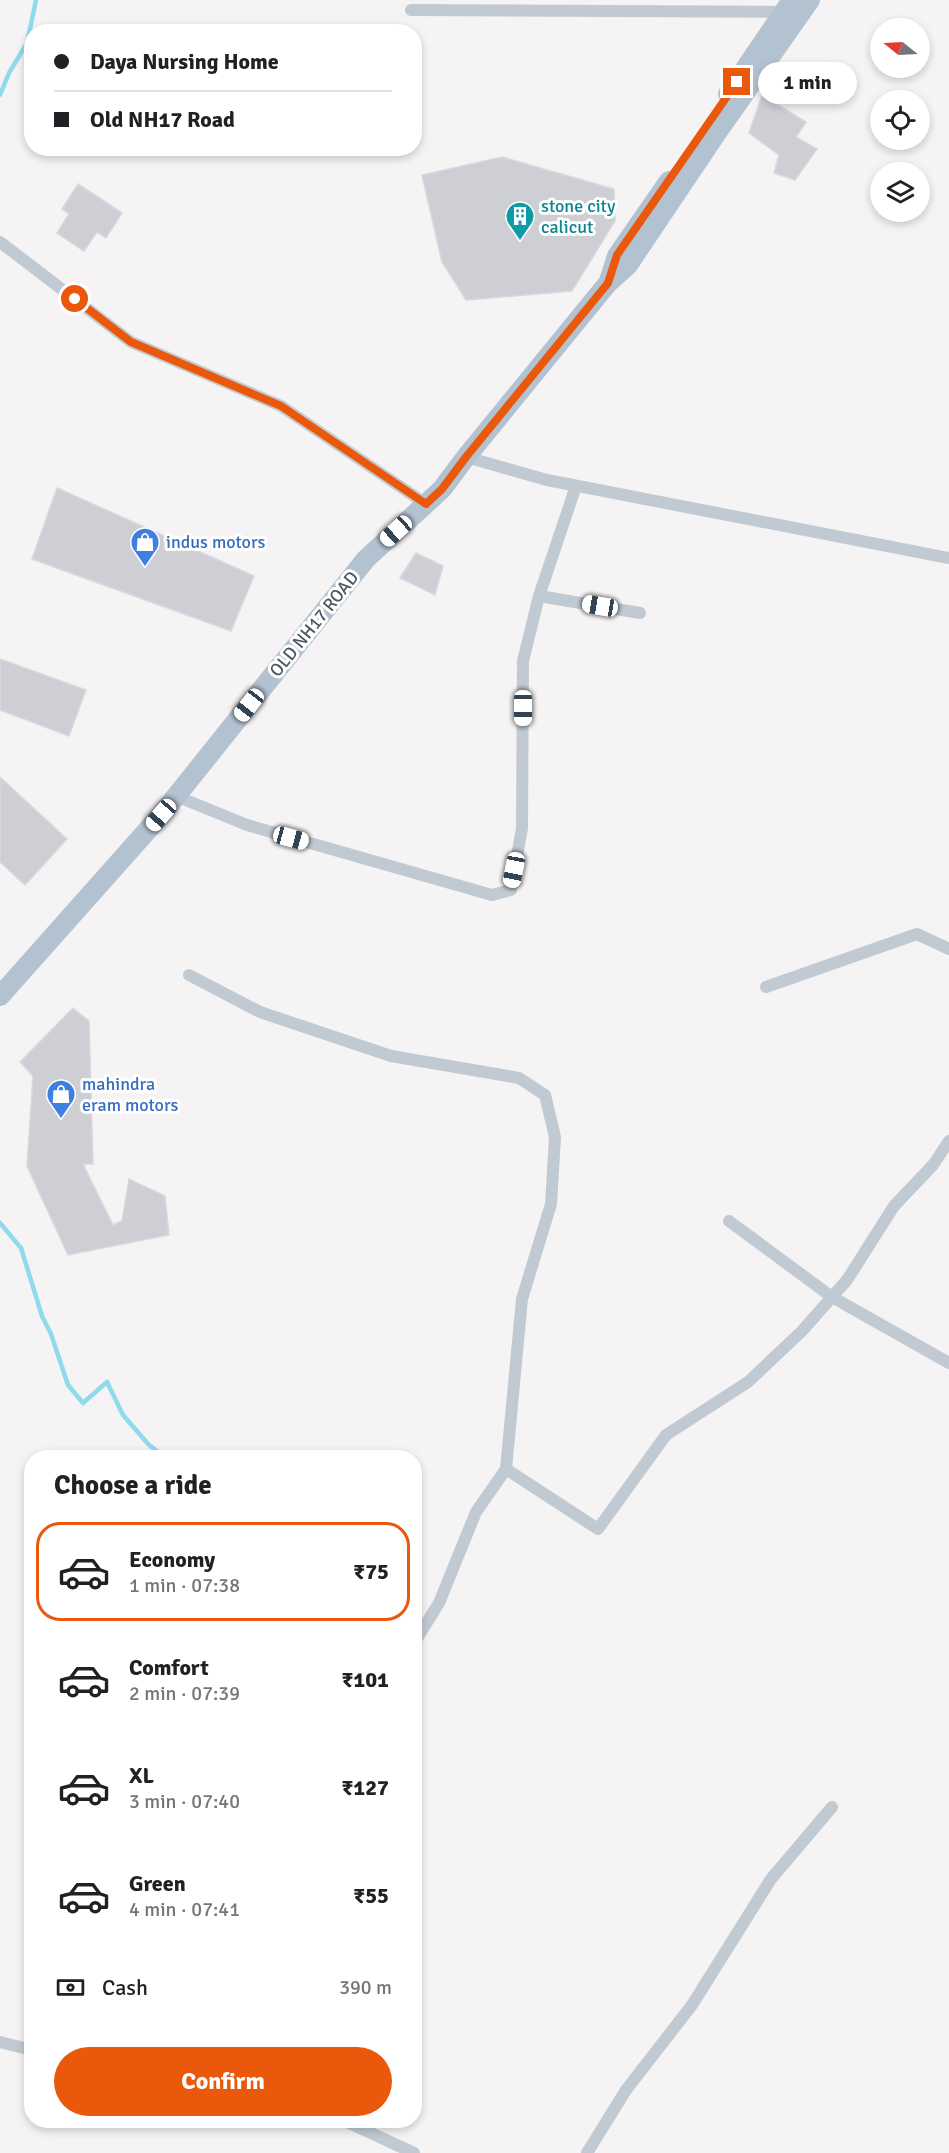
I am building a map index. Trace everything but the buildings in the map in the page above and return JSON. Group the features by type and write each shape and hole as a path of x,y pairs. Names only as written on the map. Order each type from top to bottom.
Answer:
{"main road":[{"name":"OLD NH17 ROAD","path":"0,996 176,796 366,559 442,489 608,283 617,255 797,6"}],"street":[{"path":"411,10 797,6"},
{"path":"0,242 131,342 281,406 426,504"},
{"path":"466,457 547,480 949,558"},
{"path":"176,796 247,825 492,895 510,891 522,828 523,661 538,596 576,486"},
{"path":"538,596 640,613"},
{"path":"766,987 917,934 949,949"},
{"path":"189,975 260,1012 391,1056 519,1078 545,1095 555,1137 551,1204 522,1299 506,1469 476,1512 439,1603 422,1630"},
{"path":"506,1469 598,1529 666,1435 748,1382 802,1331 847,1280 894,1206 933,1166 949,1141"},
{"path":"729,1221 832,1297 949,1363"},
{"path":"587,2153 626,2091 692,2006 771,1879 832,1807"},
{"path":"0,2042 24,2048"},
{"path":"360,2128 414,2153"}],"waterway":[{"path":"31,24 36,0"},
{"path":"0,95 9,73 24,48"},
{"path":"0,1223 21,1248 42,1316 51,1334 68,1385 83,1403 107,1382 123,1415 156,1450"}],"place":[{"name":"stone city calicut","path":"520,242"},
{"name":"indus motors","path":"145,568"},
{"name":"mahindra eram motors","path":"61,1120"}],"route":[{"path":"75,299 131,342 281,406 426,504 442,489 608,283 617,255 737,82"}]}
